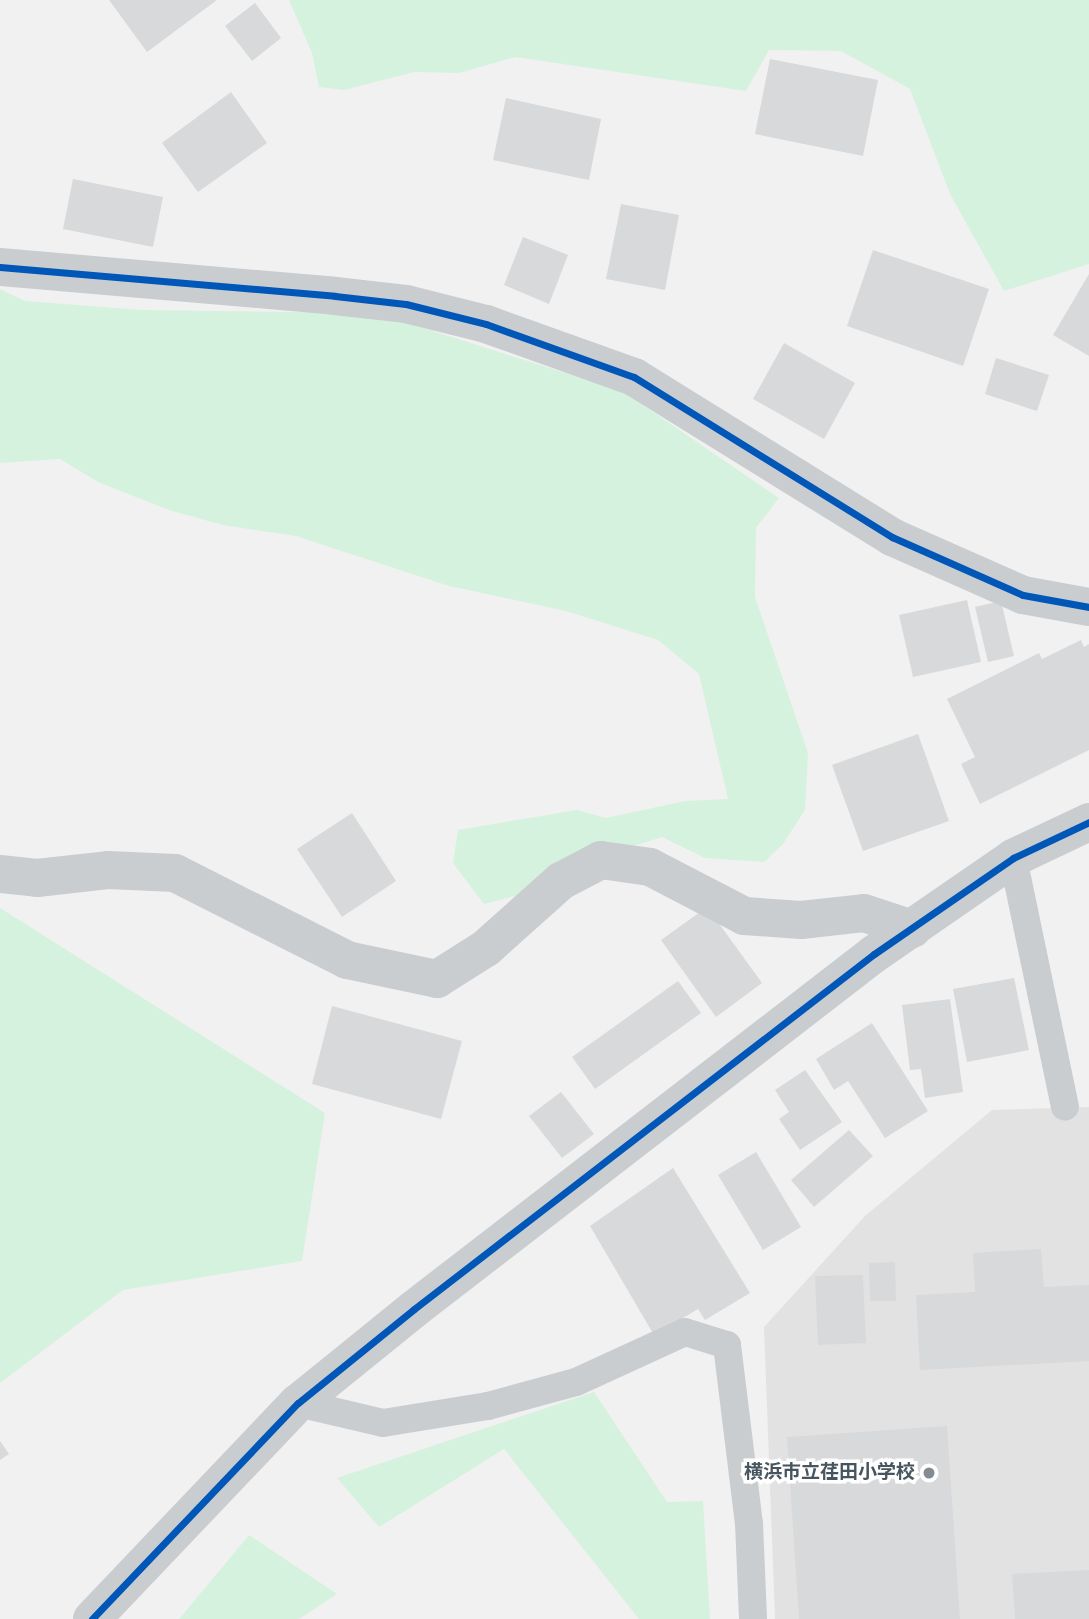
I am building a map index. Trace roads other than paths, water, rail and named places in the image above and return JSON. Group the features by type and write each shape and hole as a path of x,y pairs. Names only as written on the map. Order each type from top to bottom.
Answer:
{"street":[{"path":"0,267 406,304 486,324 634,377 892,537 1023,595 1089,607"},
{"path":"92,1619 299,1404 665,1114 912,929 1013,858 1089,822"},
{"path":"0,874 37,878 108,870 175,873 347,960 437,979 486,948 561,881 601,860 650,867 744,915 801,920 864,913 912,929"}],"lane":[{"path":"1013,858 1065,1107"},
{"path":"299,1404 383,1423 488,1406 576,1382 685,1332 727,1345 749,1523 753,1619"}],"place":[{"name":"横浜市立荏田小学校","path":"929,1473"}]}
